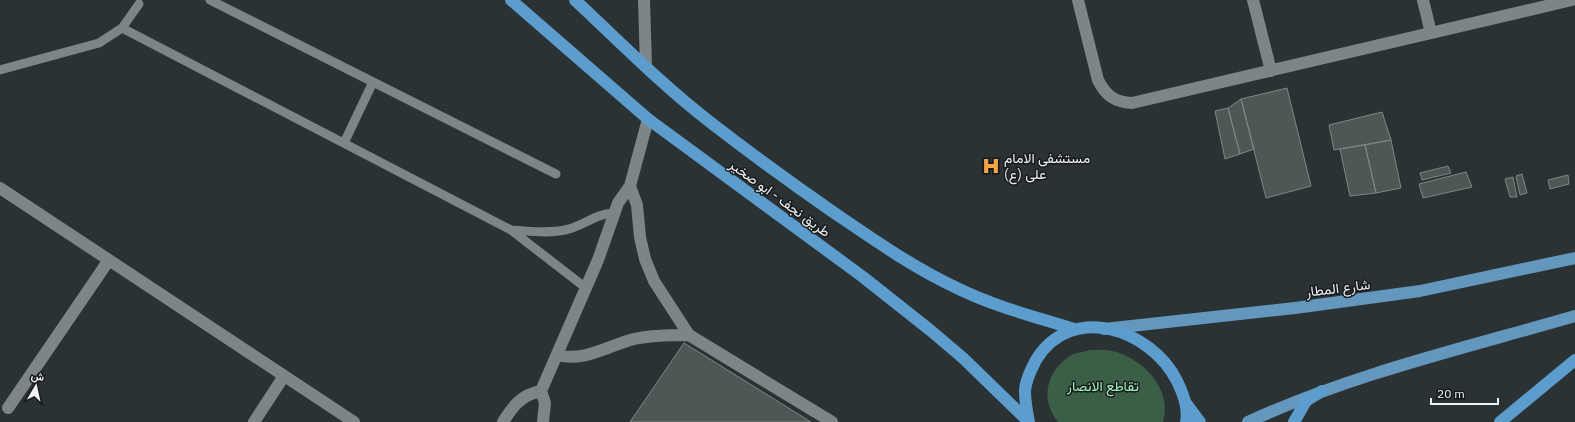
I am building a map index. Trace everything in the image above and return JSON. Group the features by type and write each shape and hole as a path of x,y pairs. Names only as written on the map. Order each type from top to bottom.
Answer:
{"highway":[{"name":"طريق نجف - ابو صخير","path":"512,0 648,119 863,277 930,330 963,358 1029,422"},
{"name":"طريق نجف - ابو صخير","path":"575,0 709,122 800,189 890,251 960,290 995,304 1074,329"},
{"path":"1029,422 1025,391 1030,371 1047,344 1055,338 1074,329 1102,329 1132,337 1143,342 1159,354 1170,368 1185,402 1200,422"},
{"path":"1500,422 1575,360"},
{"path":"1294,422 1306,401 1322,391"},
{"path":"1185,402 1186,422"}],"main road":[{"name":"شارع المطار","path":"1102,329 1338,303 1413,292 1575,258"},
{"path":"1248,422 1322,391 1394,368 1575,316"}],"street":[{"path":"644,0 646,66"},
{"path":"1078,0 1098,80 1103,90 1110,97 1120,102 1132,103 1572,0"},
{"path":"1253,0 1271,71"},
{"path":"1423,0 1431,33"},
{"path":"543,422 545,403 541,391 598,260 618,203 630,186 648,119"},
{"path":"630,186 637,205 640,237 645,260 654,281 689,335 832,422"},
{"path":"0,188 354,422"},
{"path":"8,408 109,260"},
{"path":"556,355 569,358 585,356 635,339 658,336 689,335"},
{"path":"254,422 284,376"},
{"path":"503,422 521,399 529,393 541,391"}],"lane":[{"path":"210,0 556,174"},
{"path":"0,70 99,43 122,28 139,4"},
{"path":"122,28 511,230 586,288"},
{"path":"344,143 373,82"},
{"path":"511,230 548,232 565,230 582,224 594,216 614,213"}],"green space":[{"name":"تقاطع الانصار","path":"1090,350 1109,350 1124,355 1134,360 1144,368 1153,377 1164,398 1165,410 1163,422 1058,422 1052,413 1047,394 1048,385 1052,376 1063,361 1076,353"}],"building":[{"path":"1287,88 1311,186 1266,198 1241,99"},
{"path":"1241,99 1254,149 1240,154 1228,108"},
{"path":"1228,108 1240,154 1225,159 1215,111"},
{"path":"1382,112 1391,140 1334,150 1329,125"},
{"path":"1391,140 1401,188 1376,193 1365,145"},
{"path":"1365,145 1376,193 1350,196 1340,149"},
{"path":"1448,166 1451,173 1422,180 1420,173"},
{"path":"1466,172 1472,187 1423,198 1419,184"},
{"path":"1522,174 1527,193 1520,195 1516,176"},
{"path":"1568,175 1569,184 1550,189 1548,180"},
{"path":"1513,177 1517,197 1510,197 1505,179"},
{"path":"684,343 811,422 630,422"}],"place":[{"name":"مستشفی الامام علی (ع)","path":"991,166"}]}
